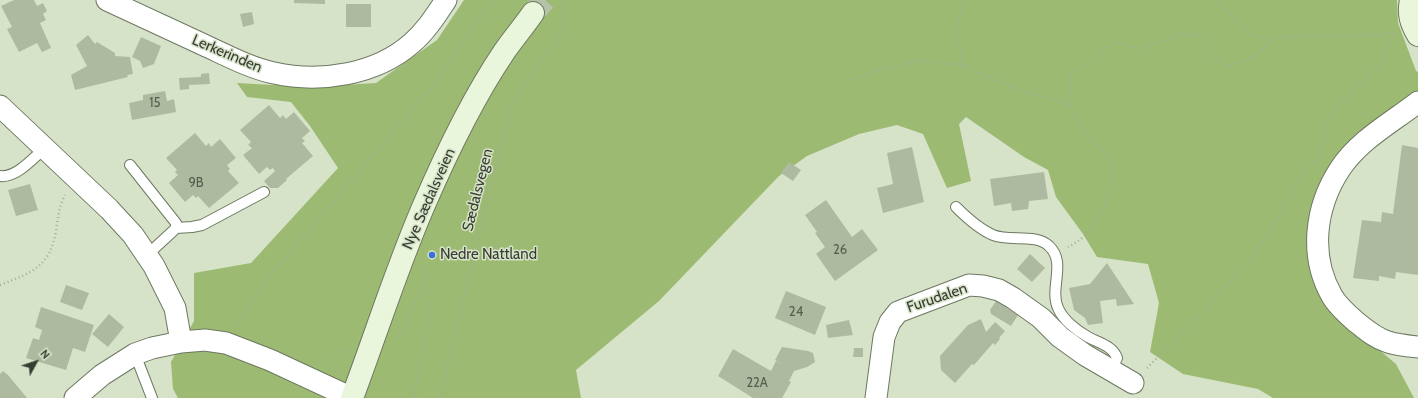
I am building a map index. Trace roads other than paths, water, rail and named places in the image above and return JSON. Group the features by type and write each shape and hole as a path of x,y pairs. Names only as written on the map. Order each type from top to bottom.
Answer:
{"main road":[{"path":"1411,0 1409,10 1410,17 1418,36"},
{"name":"Nye Sædalsveien","path":"352,398 407,248 439,171 482,87 504,52 533,13"}],"street":[{"name":"Lerkerinden","path":"118,2 245,64 274,73 303,77 341,75 370,68 395,55 412,43 446,0"},
{"path":"1418,102 1355,150 1331,184 1323,205 1318,227 1318,252 1322,275 1333,297 1367,332 1387,342 1418,347"},
{"path":"0,106 77,178 128,230 154,266 175,308 181,342"},
{"name":"Furudalen","path":"876,398 884,338 890,322 898,312 969,285 983,286 999,290 1013,298 1041,318 1060,337 1085,355 1111,372 1133,383"},
{"path":"75,398 102,375 135,354 152,348 181,342 205,340 226,343 270,360 352,398"}],"lane":[{"path":"0,176 16,173 45,148"},
{"path":"130,165 176,223 176,228"},
{"path":"146,255 176,228 202,225 264,192"},
{"path":"956,207 972,222 993,235 1040,241 1050,246 1055,254 1058,270 1055,297 1057,306 1065,319 1077,330 1114,351 1117,358 1111,372"},
{"path":"135,354 152,398"}],"tunnel":[{"path":"533,13 545,0"}],"place":[{"name":"Nedre Nattland","path":"432,255"}]}
